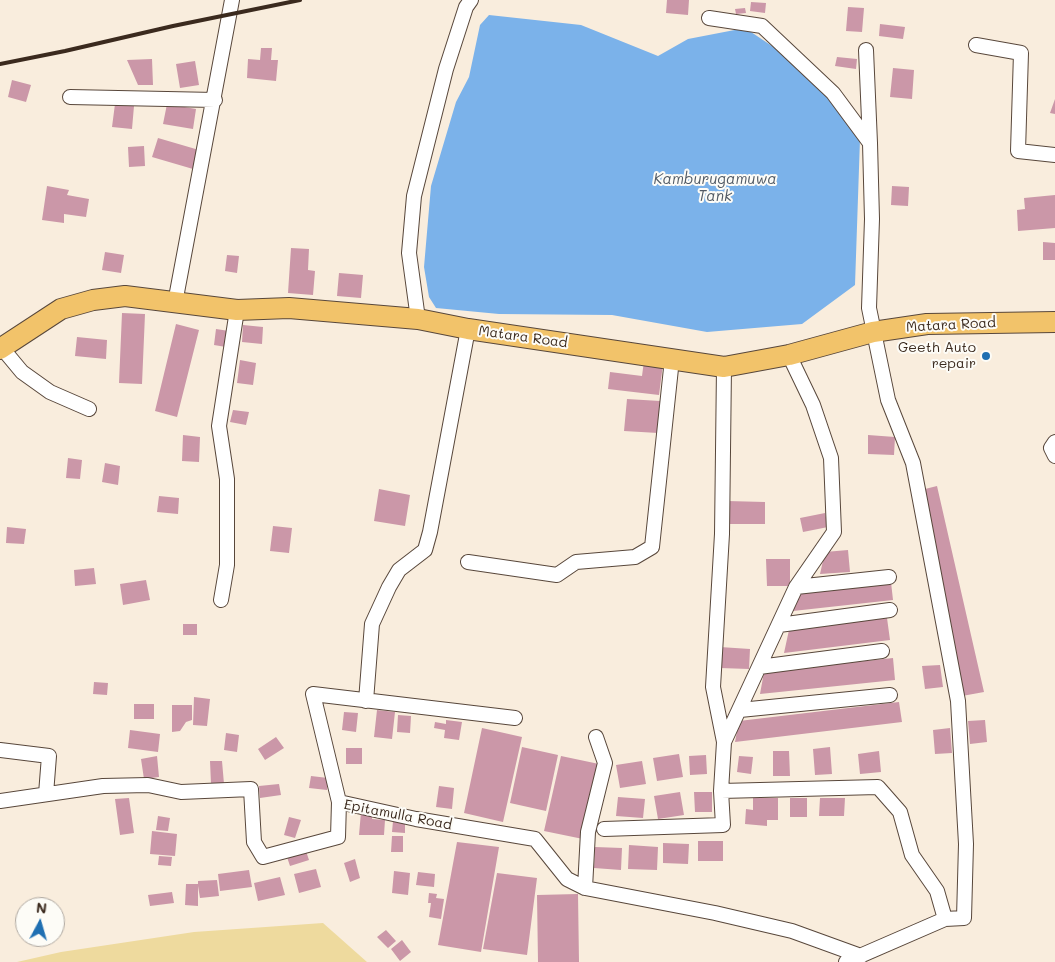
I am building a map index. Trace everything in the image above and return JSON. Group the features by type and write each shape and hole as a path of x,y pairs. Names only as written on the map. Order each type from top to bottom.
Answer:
{"highway":[{"name":"Matara Road","path":"1,348 61,309 93,300 125,296 237,310 289,308 418,319 468,329 724,368 789,356 873,332 927,324 1055,322"}],"street":[{"path":"175,303 232,0"},
{"path":"418,319 409,254 414,196 446,69 466,7 471,0"},
{"path":"709,18 762,26 833,93 870,143"},
{"path":"976,45 1021,53 1018,151 1055,155"},
{"path":"846,962 945,920 964,918 966,844 958,701 913,463 888,400 868,308 872,219 866,50"},
{"path":"70,97 214,100"},
{"path":"221,600 228,565 227,479 219,426 237,310"},
{"path":"366,701 372,624 399,570 424,550 430,532 468,329"},
{"path":"1,348 22,372 50,392 89,409"},
{"path":"724,742 796,587 834,532 832,458 813,405 789,356"},
{"path":"468,562 557,575 576,562 635,557 652,547 672,359"},
{"path":"604,829 723,825 721,791 724,742 713,687 722,534 724,368"},
{"path":"1055,442 1051,448 1055,456"},
{"path":"796,587 889,577"},
{"path":"778,625 890,610"},
{"path":"759,667 882,651"},
{"path":"339,802 313,694 515,718"},
{"path":"740,710 890,695"},
{"path":"585,888 588,832 605,763 596,737"},
{"path":"0,750 49,756 46,794"},
{"name":"Epitamulla Road","path":"0,801 103,786 148,785 181,792 250,789 254,842 263,857 338,838 339,802 416,819 535,838 566,879 585,888 715,913 792,931 861,956"},
{"path":"721,791 878,787 900,812 912,855 937,891 945,920"}],"sand":[{"path":"323,923 367,962 17,962 61,952 194,932"}],"water":[{"name":"Kamburugamuwa Tank","path":"489,15 581,25 658,56 688,39 745,28 808,70 860,139 855,285 802,324 707,332 612,315 499,314 436,308 429,297 424,267 431,186 456,102 469,77 480,25"}],"building":[{"path":"667,0 689,0 688,15 666,13"},
{"path":"751,2 766,3 765,13 750,11"},
{"path":"848,7 864,8 862,32 846,31"},
{"path":"745,8 746,13 736,14 735,9"},
{"path":"880,24 905,27 903,39 879,36"},
{"path":"261,48 272,48 271,60 278,60 276,81 247,78 248,59 260,60"},
{"path":"837,57 857,59 856,69 835,66"},
{"path":"152,59 153,85 138,85 127,60"},
{"path":"195,61 199,85 180,88 176,64"},
{"path":"893,68 914,70 912,99 890,97"},
{"path":"12,80 31,85 26,102 8,97"},
{"path":"1055,99 1055,114 1050,113"},
{"path":"115,104 134,106 132,129 112,127"},
{"path":"167,104 196,109 193,129 163,124"},
{"path":"158,138 199,150 193,169 152,157"},
{"path":"144,146 145,166 129,167 128,147"},
{"path":"47,186 69,190 67,195 89,199 86,217 64,214 64,223 42,220"},
{"path":"892,186 909,187 908,206 891,205"},
{"path":"1055,195 1055,228 1018,231 1017,210 1025,209 1024,198"},
{"path":"1043,242 1055,243 1055,260 1043,260"},
{"path":"291,248 309,249 308,270 315,271 313,295 288,293"},
{"path":"105,252 124,255 121,273 102,270"},
{"path":"227,255 239,256 237,273 225,271"},
{"path":"339,273 363,275 361,298 337,296"},
{"path":"122,313 145,314 142,384 119,383"},
{"path":"176,324 199,330 177,417 155,411"},
{"path":"243,325 263,327 262,344 242,342"},
{"path":"216,329 229,331 226,347 214,345"},
{"path":"77,337 107,340 106,359 75,356"},
{"path":"240,360 256,363 253,385 237,383"},
{"path":"644,361 663,364 659,395 608,389 610,372 642,376"},
{"path":"627,399 660,401 658,433 624,431"},
{"path":"233,410 249,412 246,425 230,422"},
{"path":"183,435 200,437 199,462 182,461"},
{"path":"868,435 895,437 894,455 868,454"},
{"path":"68,458 82,460 80,479 66,478"},
{"path":"105,463 120,466 118,485 102,482"},
{"path":"937,486 984,692 962,696 921,490"},
{"path":"379,489 410,495 405,526 374,521"},
{"path":"159,496 179,498 178,514 157,512"},
{"path":"727,501 765,502 765,524 727,524"},
{"path":"825,513 828,527 803,532 800,518"},
{"path":"273,526 292,528 289,553 270,551"},
{"path":"7,527 26,529 24,544 6,543"},
{"path":"848,550 850,572 820,574 825,552"},
{"path":"766,559 790,559 790,586 767,586"},
{"path":"94,568 96,584 75,586 74,570"},
{"path":"146,580 150,600 123,605 120,584"},
{"path":"891,582 893,600 793,611 798,593"},
{"path":"887,618 890,640 784,653 789,630"},
{"path":"183,624 197,624 197,635 183,635"},
{"path":"720,647 750,649 749,669 720,668"},
{"path":"893,658 895,680 760,694 764,672"},
{"path":"940,665 943,687 925,689 922,666"},
{"path":"94,682 108,683 107,695 93,694"},
{"path":"194,697 210,699 207,726 193,725"},
{"path":"899,702 902,722 735,742 739,721"},
{"path":"134,704 154,704 154,719 134,719"},
{"path":"172,705 192,705 192,720 186,722 180,731 172,732"},
{"path":"377,710 395,712 392,739 374,737"},
{"path":"344,712 358,713 356,732 342,730"},
{"path":"398,715 411,716 410,733 397,732"},
{"path":"446,720 462,722 459,740 444,738 445,730 434,728 435,722 446,724"},
{"path":"985,720 987,742 970,744 968,721"},
{"path":"482,728 522,737 503,822 464,813"},
{"path":"950,728 952,753 935,754 933,730"},
{"path":"130,730 160,734 158,752 128,748"},
{"path":"226,733 239,735 237,752 224,750"},
{"path":"276,737 284,748 265,760 258,749"},
{"path":"522,747 558,755 546,811 510,803"},
{"path":"830,747 832,774 815,775 813,749"},
{"path":"346,748 362,748 362,764 346,764"},
{"path":"773,751 789,751 790,776 773,776"},
{"path":"879,751 881,772 860,774 858,754"},
{"path":"679,754 683,777 657,781 653,758"},
{"path":"706,755 707,774 690,775 689,756"},
{"path":"157,756 159,777 144,779 141,759"},
{"path":"561,756 599,764 583,839 544,831"},
{"path":"739,756 753,757 751,774 737,772"},
{"path":"210,761 222,761 224,784 211,784"},
{"path":"642,761 646,784 620,788 616,765"},
{"path":"311,776 328,778 327,790 309,788"},
{"path":"279,784 281,795 260,798 259,786"},
{"path":"439,786 454,788 452,809 436,807"},
{"path":"680,792 684,815 658,819 654,796"},
{"path":"694,792 712,792 712,812 695,812"},
{"path":"618,797 645,799 643,818 616,816"},
{"path":"129,798 134,833 120,835 115,799"},
{"path":"753,798 778,798 778,820 767,820 767,826 745,824 746,809 753,810"},
{"path":"790,798 807,798 807,817 790,817"},
{"path":"820,798 845,798 844,816 819,816"},
{"path":"361,812 373,813 372,819 385,820 384,835 359,835"},
{"path":"158,816 170,818 168,831 156,830"},
{"path":"289,817 301,820 295,838 284,835"},
{"path":"393,821 405,822 405,833 392,832"},
{"path":"152,831 177,834 175,856 150,854"},
{"path":"392,836 403,836 403,852 391,852"},
{"path":"698,841 723,841 723,861 698,861"},
{"path":"457,842 499,847 481,952 438,945"},
{"path":"663,843 689,844 688,864 663,863"},
{"path":"629,845 658,847 657,870 628,869"},
{"path":"595,847 622,848 621,870 594,868"},
{"path":"306,851 309,860 290,866 287,857"},
{"path":"159,856 172,857 171,866 158,865"},
{"path":"355,859 360,878 350,882 344,863"},
{"path":"316,869 321,887 299,893 294,874"},
{"path":"249,870 252,887 220,891 218,874"},
{"path":"394,871 410,873 408,895 392,893"},
{"path":"418,872 435,874 434,887 416,885"},
{"path":"497,873 537,878 527,955 483,949"},
{"path":"280,877 285,895 258,901 254,883"},
{"path":"217,880 219,896 200,898 198,886 198,906 185,905 186,884 198,884 198,881"},
{"path":"172,892 174,903 150,906 148,895"},
{"path":"429,893 437,894 436,898 444,899 441,919 429,917 431,903 428,903"},
{"path":"578,894 579,962 538,962 537,895"},
{"path":"386,930 396,941 388,948 377,937"},
{"path":"402,940 411,952 400,961 391,949"}],"railway":[{"path":"0,64 300,0"}],"place":[{"name":"Geeth Auto repair","path":"986,356"}]}
